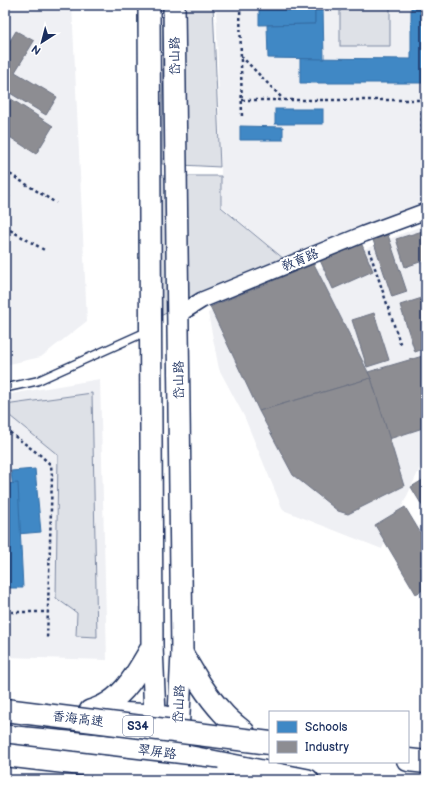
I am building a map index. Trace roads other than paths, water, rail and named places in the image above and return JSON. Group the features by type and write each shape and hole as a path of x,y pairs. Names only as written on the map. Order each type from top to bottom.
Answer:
{"highway":[{"name":"香海高速","path":"5,710 269,743"},
{"path":"5,755 217,780"},
{"path":"409,760 426,763"}],"street":[{"name":"岱山路","path":"149,5 152,647 155,715 169,753"},
{"name":"岱山路","path":"169,753 179,720 182,653 174,5"},
{"name":"教育路","path":"178,315 202,300 364,234 426,211"},
{"path":"90,712 107,704 121,693 137,672 152,647"},
{"path":"182,653 208,697 224,715 244,732"},
{"path":"5,704 90,712 155,715 269,736"},
{"name":"翠屏路","path":"5,736 169,753 308,780"},
{"path":"161,780 169,753"}],"lane":[{"path":"5,388 36,381 150,330"}]}
